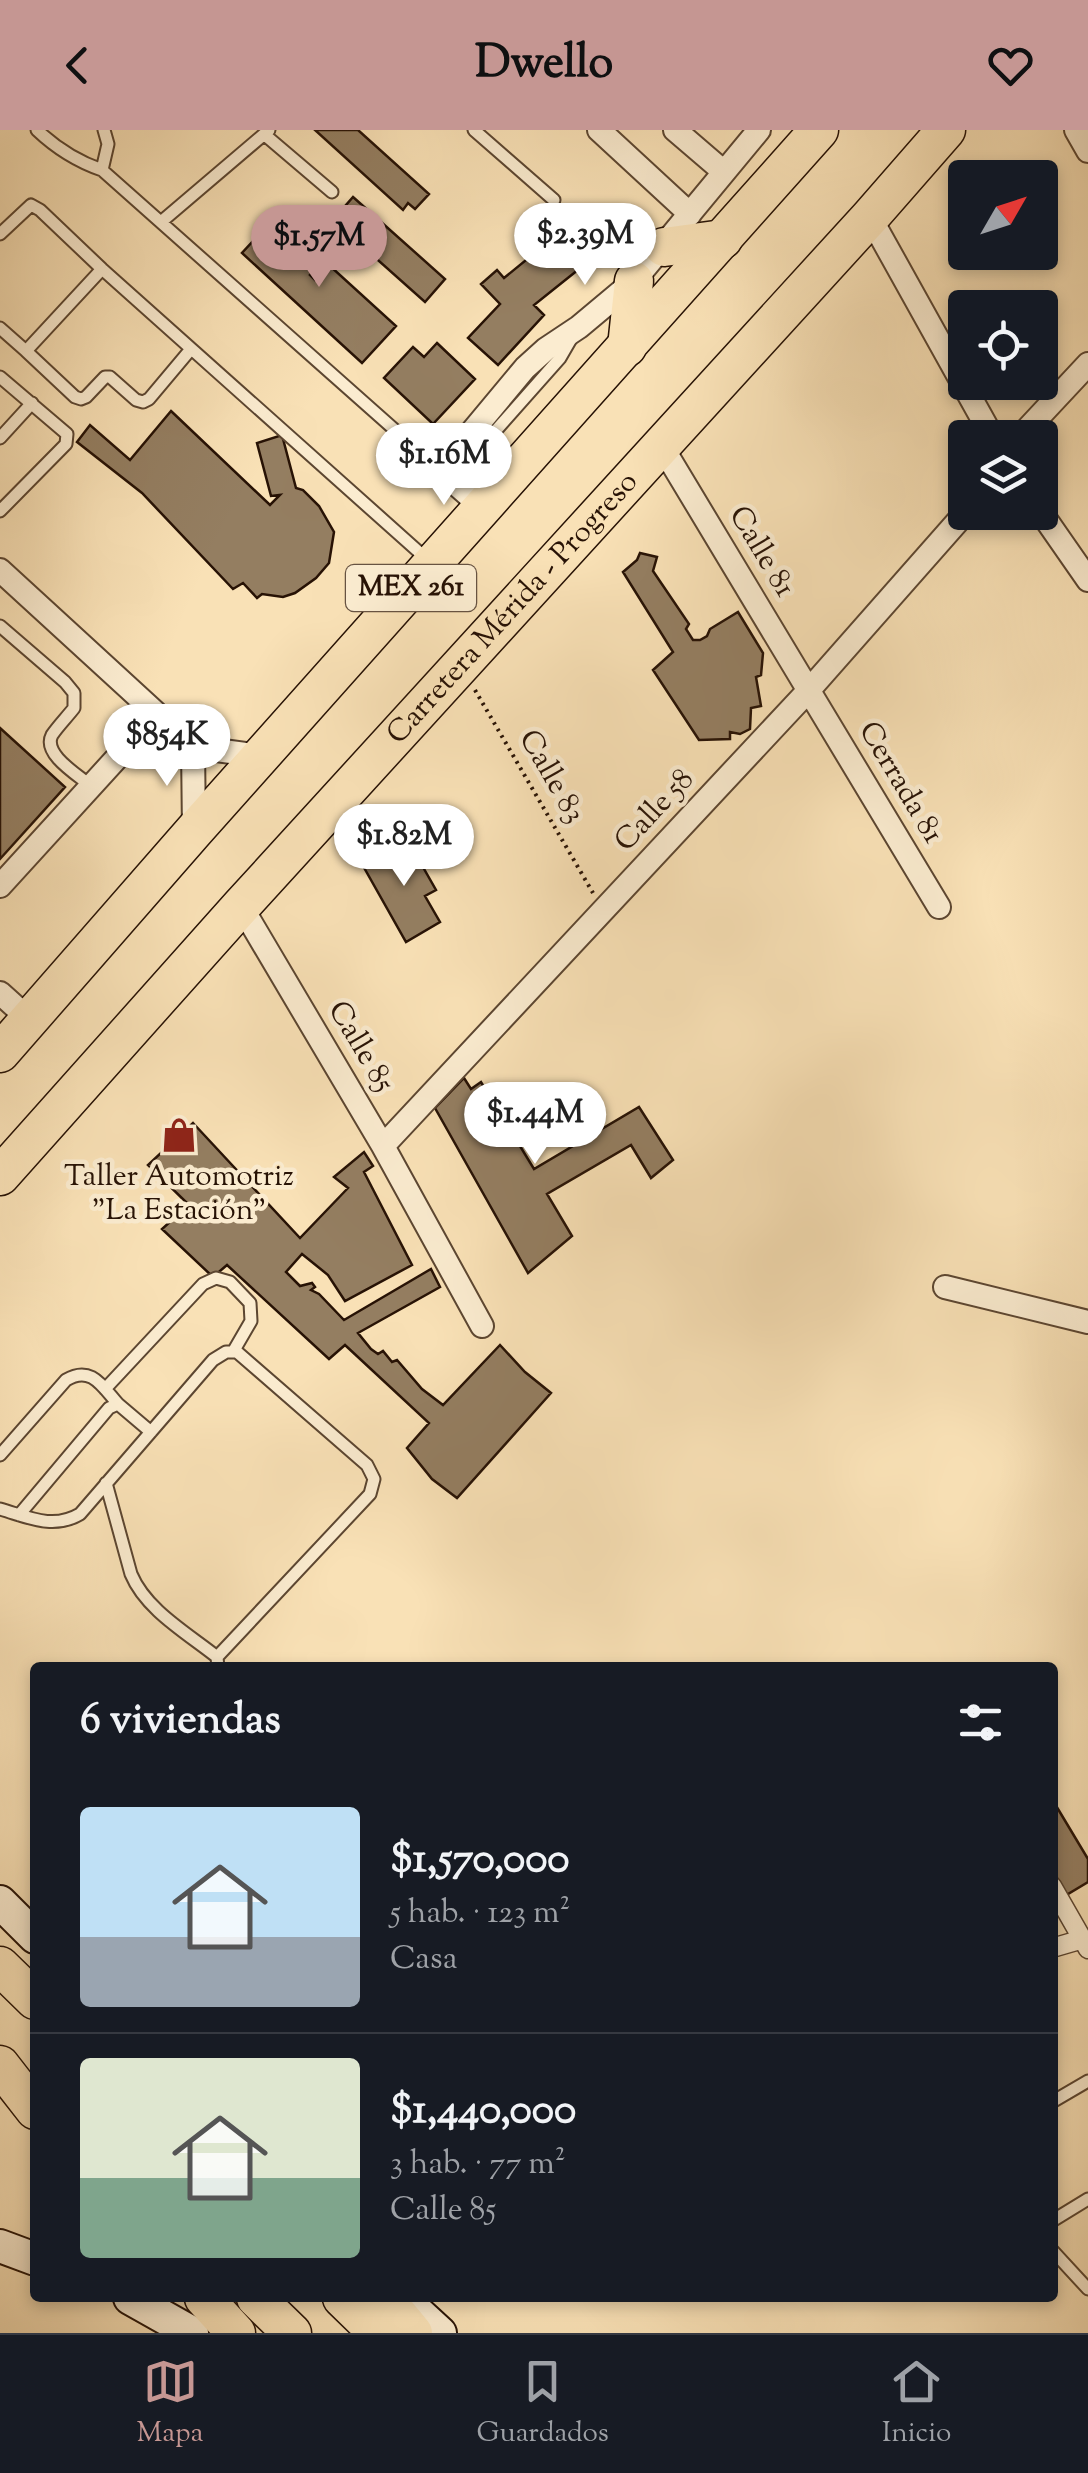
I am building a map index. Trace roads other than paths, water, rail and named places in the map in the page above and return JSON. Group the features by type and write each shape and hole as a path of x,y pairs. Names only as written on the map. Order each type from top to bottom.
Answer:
{"highway":[{"name":"MEX 261","path":"9,1043 819,130"},
{"name":"Carretera Mérida - Progreso","path":"0,1176 946,130"},
{"path":"664,247 723,239"},
{"path":"627,347 634,282"},
{"path":"0,1966 30,1995"},
{"path":"0,2051 30,2079"},
{"path":"0,2065 30,2104"},
{"path":"208,2302 236,2333"},
{"path":"260,2302 292,2333"},
{"path":"346,2302 378,2333"},
{"path":"387,2302 413,2333"}],"main road":[{"path":"0,1902 30,1932"},
{"path":"0,2246 30,2257"},
{"path":"137,2302 192,2333"},
{"path":"406,2302 440,2333"}],"street":[{"path":"599,130 690,214"},
{"path":"676,130 724,172"},
{"path":"482,508 446,475 526,368 634,282 760,130"},
{"path":"1076,130 1088,151"},
{"path":"870,217 983,420"},
{"path":"1036,420 1088,364"},
{"path":"1054,420 1088,387"},
{"name":"Calle 81","path":"661,445 809,690"},
{"name":"Calle 58","path":"383,1146 809,690 950,530"},
{"path":"1053,530 1088,580"},
{"path":"0,570 193,747 262,756"},
{"name":"Cerrada 81","path":"809,690 939,906"},
{"path":"0,886 156,715"},
{"path":"193,747 194,831"},
{"name":"Calle 85","path":"241,906 383,1146 482,1326"},
{"path":"0,993 9,1043"},
{"path":"945,1288 1088,1322"},
{"path":"1058,1897 1085,1944 1058,1948"},
{"path":"117,2302 169,2333"}],"lane":[{"path":"37,130 76,161 102,170 446,475"},
{"path":"102,170 108,144 104,130"},
{"path":"474,130 554,200"},
{"path":"161,222 267,133 332,192"},
{"path":"0,234 31,205 40,210 432,564"},
{"path":"26,350 102,269"},
{"path":"0,328 81,400 105,377 144,402 190,349"},
{"path":"0,376 67,434 66,444 0,512"},
{"path":"0,438 32,403"},
{"path":"0,626 74,693 74,708 50,738 49,746 91,786"},
{"path":"105,1388 203,1284 216,1278 230,1282 250,1303 251,1321 233,1352"},
{"path":"0,1509 52,1524 67,1522 80,1514 213,1360 226,1352 237,1352 367,1465 374,1479 370,1494 217,1662 137,1588 106,1484"},
{"path":"0,1455 66,1380 77,1374 87,1374 105,1388 151,1432"},
{"path":"18,1514 109,1408 118,1404"},
{"path":"1058,2099 1088,2082"},
{"path":"1058,2217 1088,2199"},
{"path":"1058,2256 1088,2289"}],"place":[{"name":"Taller Automotriz \"La Estación\"","path":"179,1135"}]}
